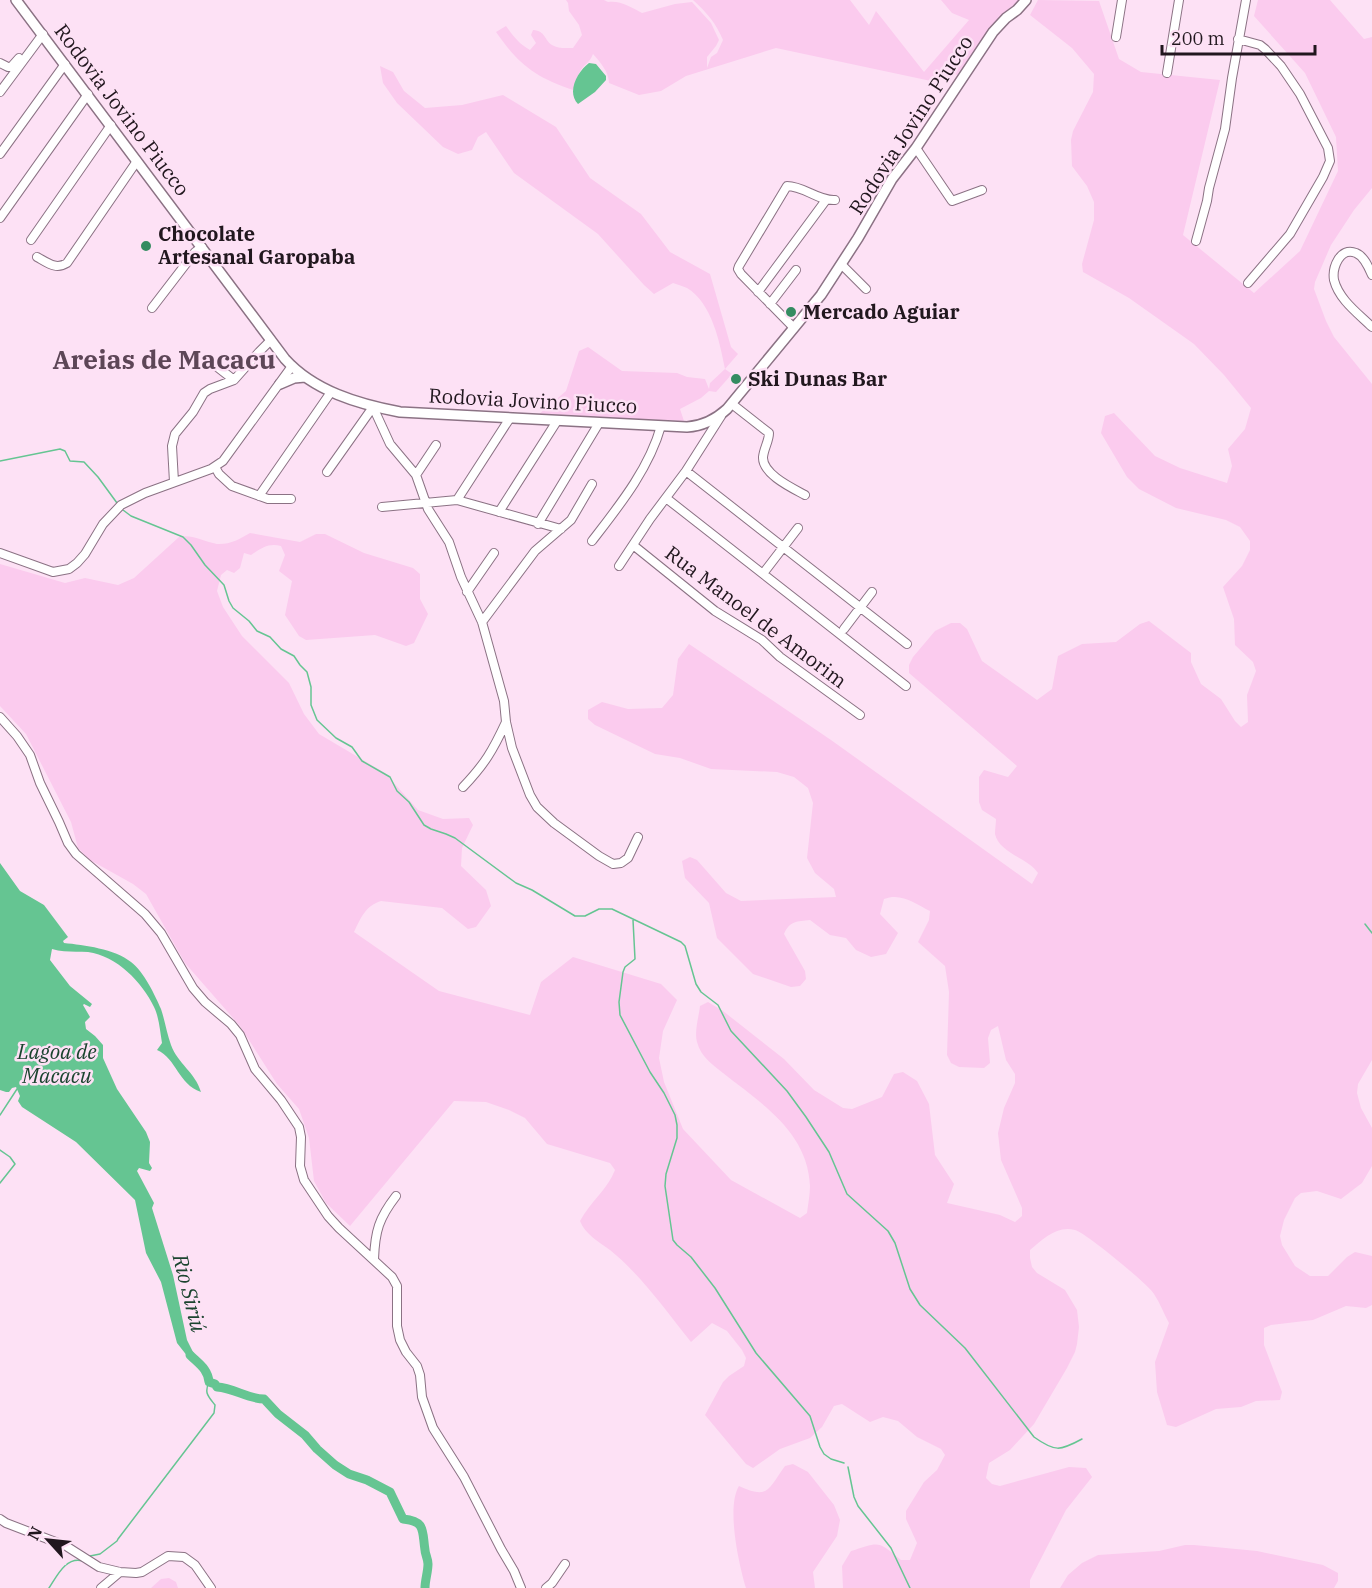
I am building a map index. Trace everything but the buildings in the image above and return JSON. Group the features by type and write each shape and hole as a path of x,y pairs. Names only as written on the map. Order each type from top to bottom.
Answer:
{"main road":[{"name":"Rodovia Jovino Piucco","path":"16,0 271,340 292,366 305,377 331,392 373,407 426,414 687,427 710,422 722,414 821,295 842,265 884,192 993,32 1026,0"},
{"path":"280,384 294,378 305,377"}],"street":[{"path":"1116,37 1122,0"},
{"path":"1167,73 1179,0"},
{"path":"1197,241 1225,129 1246,0"},
{"path":"0,63 11,67 41,32"},
{"path":"0,92 41,32"},
{"path":"1238,39 1260,45 1281,66 1300,94 1328,148 1330,161 1290,234 1248,283"},
{"path":"0,154 65,64"},
{"path":"0,218 88,94"},
{"path":"31,240 111,125"},
{"path":"916,148 952,201 982,190"},
{"path":"38,257 58,267 67,263 137,161"},
{"path":"758,292 831,200 793,186 787,186 738,268 741,274 758,292 794,328"},
{"path":"152,308 195,252 202,247"},
{"path":"1372,275 1357,253 1348,252 1341,255 1335,264 1334,279 1338,289 1372,326"},
{"path":"842,265 866,289"},
{"path":"770,304 796,270"},
{"path":"174,482 172,446 175,434 204,393 234,380 271,340"},
{"path":"216,366 234,380"},
{"path":"0,553 54,572 69,569 85,554 103,524 121,505 138,496 215,467 227,457 292,366"},
{"path":"259,496 331,392"},
{"path":"732,404 769,433 763,457 767,468 779,480 805,495"},
{"path":"327,472 373,407"},
{"path":"373,407 390,444 416,475 432,517 449,542 467,592 482,622 504,701 512,748 537,807 543,815 613,864 621,863 628,858 638,837"},
{"path":"619,566 686,471 722,414"},
{"path":"457,500 510,418"},
{"path":"499,512 557,421"},
{"path":"538,524 599,423"},
{"path":"592,541 631,488 661,426"},
{"path":"698,426 710,434"},
{"path":"416,475 436,445"},
{"path":"215,467 228,484 268,499 291,499"},
{"path":"686,471 907,644"},
{"path":"482,622 531,556 571,519 592,484"},
{"path":"666,498 906,686"},
{"path":"382,507 457,500 561,529"},
{"path":"765,571 798,528"},
{"name":"Rua Manoel de Amorim","path":"633,545 716,611 762,640 780,657 860,715"},
{"path":"467,592 494,553"},
{"path":"844,629 872,592"},
{"path":"0,717 30,755 40,783 68,843 76,854 145,914 161,933 193,988 240,1035 255,1069 281,1100 299,1127 302,1137 300,1166 304,1180 328,1216 392,1277 397,1286 399,1340 417,1366 422,1397 433,1428 464,1477 521,1588"},
{"path":"464,787 491,753 506,722"},
{"path":"374,1259 375,1236 381,1218 396,1196"},
{"path":"0,1519 66,1546 99,1567 120,1572 142,1572 168,1556 179,1556 190,1560 211,1588"},
{"path":"546,1588 564,1564"},
{"path":"101,1588 120,1572"}],"shaded area":[{"path":"566,0 617,2 642,13 692,2 711,23 719,40 707,57 707,68 711,57 717,53 723,40 711,18 693,0 850,0 869,25 876,11 924,72 969,20 952,13 941,0 1019,0 992,25 957,75 944,68 931,81 776,48 686,76 661,91 639,95 609,83 606,71 593,54 582,68 573,90 548,80 520,61 496,32 506,26 516,40 530,50 536,43 531,35 533,30 543,34 554,46 573,48 582,35 579,25 569,11"},
{"path":"1038,0 1099,1 1119,59 1141,72 1220,80 1183,235 1254,293 1300,251 1338,171 1336,137 1305,73 1254,16 1258,0 1330,0 1364,39 1372,37 1372,188 1331,245 1314,289 1334,337 1372,384 1372,1060 1358,1084 1357,1093 1361,1108 1372,1128 1372,1166 1362,1183 1341,1199 1317,1191 1301,1193 1295,1198 1284,1220 1280,1236 1282,1245 1295,1266 1310,1276 1328,1276 1355,1252 1372,1256 1372,1305 1366,1308 1346,1306 1313,1320 1271,1325 1264,1328 1264,1345 1282,1392 1280,1400 1256,1401 1241,1407 1216,1409 1176,1427 1167,1425 1157,1392 1155,1362 1169,1323 1154,1294 1116,1259 1081,1233 1068,1229 1056,1231 1030,1250 1030,1258 1032,1267 1037,1273 1065,1290 1077,1310 1079,1327 1075,1352 1034,1424 1010,1450 989,1463 986,1478 992,1484 1000,1486 1069,1467 1086,1468 1092,1477 1066,1510 1030,1580 1030,1588 843,1588 842,1566 851,1551 878,1545 901,1560 910,1560 917,1543 906,1519 906,1511 924,1482 937,1470 945,1455 941,1449 917,1437 898,1421 883,1417 870,1422 842,1404 834,1406 822,1427 810,1438 780,1449 753,1468 746,1464 705,1415 723,1382 744,1366 746,1358 742,1350 727,1331 712,1323 691,1342 633,1271 585,1230 580,1221 612,1177 615,1170 610,1163 547,1144 525,1118 509,1110 486,1102 454,1101 350,1226 326,1203 314,1181 309,1138 299,1109 277,1084 240,1026 185,963 146,894 133,884 90,860 78,848 71,822 26,734 0,706 0,564 65,583 85,578 118,585 134,578 179,537 226,544 250,533 300,542 316,534 325,534 364,553 413,568 420,574 420,599 428,614 414,643 406,646 375,635 306,640 299,636 285,615 292,581 279,571 285,555 281,546 262,548 251,555 244,553 240,568 234,573 227,570 221,575 217,591 223,607 242,636 289,683 304,714 319,734 385,773 418,810 443,819 469,818 473,825 462,848 461,866 486,890 491,906 476,927 468,929 442,908 381,901 367,909 354,932 439,991 530,1015 541,982 573,957 661,984 677,1000 663,1031 659,1058 664,1082 683,1129 731,1180 800,1218 807,1213 810,1186 801,1150 792,1134 780,1120 704,1056 696,1038 700,1006 708,1002 723,1011 784,1059 814,1090 843,1108 852,1109 882,1097 894,1074 903,1072 917,1081 929,1104 935,1155 954,1184 947,1203 1000,1215 1015,1222 1022,1216 1022,1208 1001,1160 998,1133 1004,1108 1015,1083 1015,1074 1006,1060 998,1026 991,1030 988,1038 990,1063 984,1068 959,1067 951,1063 947,1055 949,992 945,966 918,942 929,920 930,911 902,898 884,899 880,914 898,933 886,954 871,957 856,950 846,938 830,935 810,920 794,923 784,934 805,971 806,979 800,986 791,987 753,974 717,938 709,903 685,878 682,861 690,857 697,860 726,893 741,901 836,897 834,889 815,873 807,858 813,803 808,788 794,777 777,772 711,769 680,758 655,754 595,725 588,719 588,710 602,702 628,709 662,708 673,695 678,659 689,644 831,740 1032,884 1038,873 1028,863 1002,846 995,834 996,819 982,810 979,802 979,777 984,770 1008,777 1017,766 909,673 909,665 913,657 935,631 951,623 960,623 967,629 982,661 1037,700 1052,689 1058,656 1082,644 1116,642 1140,624 1149,621 1191,653 1191,662 1201,684 1221,699 1235,721 1241,727 1248,722 1247,695 1256,671 1253,662 1235,645 1234,619 1223,587 1242,566 1250,550 1250,541 1240,527 1226,520 1176,508 1139,489 1127,477 1101,433 1105,416 1114,413 1155,456 1180,468 1227,483 1232,466 1228,449 1245,429 1251,408 1194,344 1129,298 1083,272 1082,264 1094,220 1094,202 1087,186 1072,166 1071,140 1073,131 1093,92 1094,74 1072,48 1030,15"},
{"path":"380,66 393,72 404,91 425,108 462,105 503,95 556,127 590,178 641,214 670,252 710,274 731,347 738,354 725,369 714,324 696,295 687,288 673,283 654,294 598,234 514,173 486,132 478,137 472,150 458,154 443,147 397,103 383,83"},
{"path":"588,347 622,371 677,373 687,377 705,379 709,389 710,383 725,369 732,374 716,392 709,391 680,409 684,421 538,415 566,391 579,351"},
{"path":"793,1464 808,1472 834,1505 840,1520 837,1536 813,1572 815,1588 746,1588 735,1536 735,1495 739,1486 756,1492 767,1490 785,1466"},
{"path":"1185,1545 1257,1551 1323,1565 1338,1573 1338,1581 1334,1588 1060,1588 1068,1575 1082,1563 1098,1555 1159,1551"},
{"path":"169,1578 176,1582 178,1588 151,1588 161,1579"}],"water":[{"path":"589,63 596,64 606,76 606,80 595,92 578,104 573,88 581,71"},
{"name":"Lagoa de Macacu","path":"0,863 20,891 44,905 68,937 63,941 64,943 108,951 136,966 159,1003 174,1052 195,1079 201,1092 187,1083 169,1059 157,1050 162,1043 156,1011 143,988 127,972 99,954 52,949 50,960 70,986 92,1004 90,1007 83,1005 90,1017 85,1022 86,1029 103,1045 103,1058 117,1089 146,1132 150,1142 149,1163 152,1168 150,1171 139,1168 137,1171 154,1203 152,1208 173,1275 187,1340 198,1362 188,1357 177,1343 161,1282 146,1253 135,1200 76,1142 22,1107 18,1101 20,1096 16,1087 9,1092 0,1090"}],"waterway":[{"path":"0,461 60,449 65,451 70,461 84,462 117,503"},
{"path":"123,510 131,516 183,537 191,545 205,565 224,585 233,608 257,631 270,637 281,649 294,656 307,672 311,687 311,705 317,720 336,738 352,747 362,761 390,777 397,791 409,802 424,825 455,838 516,883 575,916 585,916 599,909 612,909 681,942 685,946 696,984 701,992 718,1005 731,1031 787,1091 806,1117 829,1152 847,1194 888,1231 895,1243 910,1289 920,1305 965,1348 1034,1437 1047,1445 1058,1448 1082,1439"},
{"path":"633,920 635,959 625,967 623,972 619,1002 620,1015 675,1115 677,1138 666,1174 665,1186 673,1240 691,1257 715,1288 756,1353 810,1416 824,1454 844,1463"},
{"path":"1365,924 1372,933"},
{"path":"0,1115 17,1089"},
{"path":"0,1150 15,1164 0,1183"},
{"name":"Rio Siriú","path":"190,1355 205,1370 209,1382 217,1387 264,1399 335,1465 349,1474 390,1492 403,1519 416,1522 422,1528 428,1564 425,1588"},
{"path":"90,1556 100,1554 117,1541 214,1413 215,1405 207,1392 209,1382"},
{"path":"848,1467 858,1506 891,1548 910,1588"},
{"path":"49,1588 67,1564 77,1560 83,1561"}],"place":[{"name":"Chocolate Artesanal Garopaba","path":"146,246"},
{"name":"Mercado Aguiar","path":"791,312"},
{"name":"Ski Dunas Bar","path":"736,379"}],"district":[{"name":"Areias de Macacu","path":"164,360"}]}
